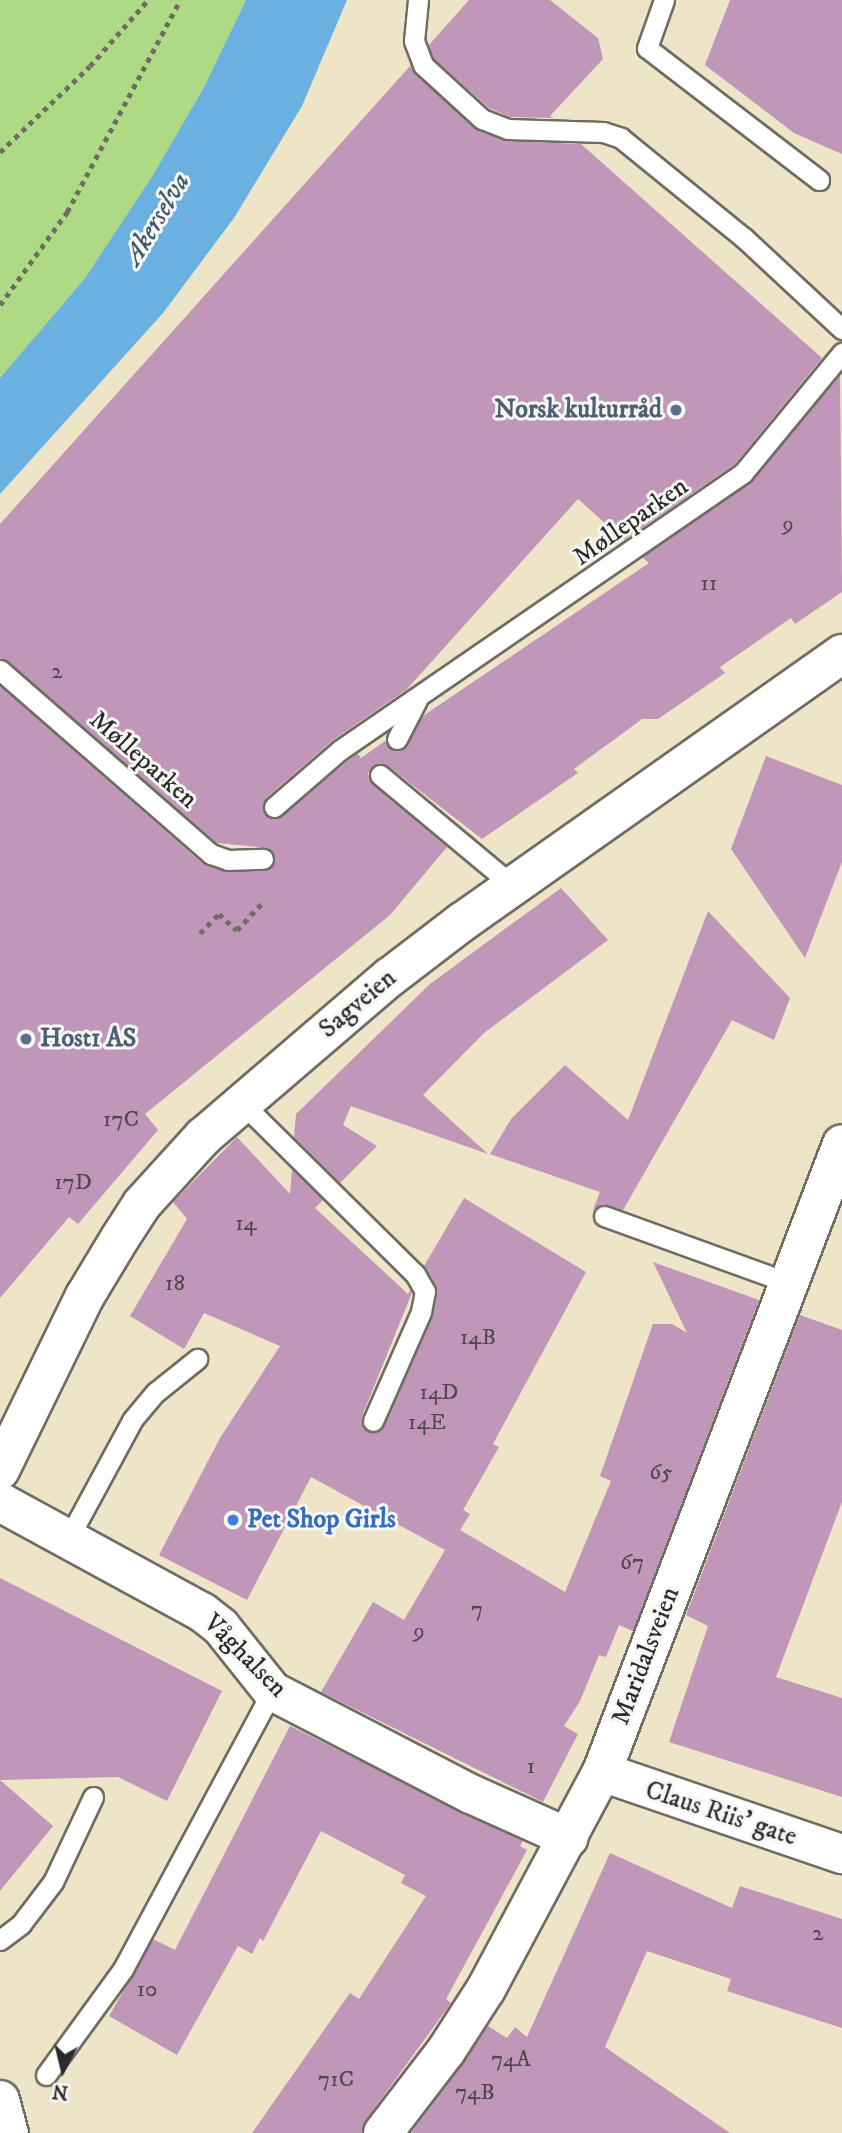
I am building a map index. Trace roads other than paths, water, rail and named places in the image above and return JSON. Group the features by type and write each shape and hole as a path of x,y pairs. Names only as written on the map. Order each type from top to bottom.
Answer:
{"street":[{"name":"Sagveien","path":"0,1470 86,1296 142,1204 241,1102 390,977 513,886 842,654"},
{"name":"Maridalsveien","path":"383,2133 453,2041 569,1838 601,1772 842,1144"},
{"name":"Våghalsen","path":"0,1502 202,1612 221,1627 272,1690 471,1794 569,1838"},
{"name":"Claus Riis' gate","path":"601,1772 842,1854"},
{"path":"0,2100 9,2133"}],"lane":[{"path":"418,0 414,41 423,65 482,119 508,129 603,132 621,138 744,238 842,329"},
{"path":"664,0 647,48 819,180"},
{"name":"Mølleparken","path":"274,807 340,750 417,700 743,473 842,353"},
{"name":"Mølleparken","path":"0,670 211,854 228,860 263,859"},
{"name":"Mølleparken","path":"397,739 417,700"},
{"path":"380,775 513,886"},
{"path":"241,1102 415,1274 425,1291 421,1312 373,1421"},
{"path":"604,1216 789,1283"},
{"path":"68,1539 133,1419 156,1392 197,1359"},
{"path":"46,2075 123,1969 272,1690"},
{"path":"0,1940 21,1924 53,1882 93,1797"}],"water":[{"name":"Akerselva","path":"246,0 347,0 302,106 234,218 163,313 0,494 0,378 85,278 153,175 203,89"}],"place":[{"name":"Norsk kulturråd","path":"676,410"},
{"name":"Host1 AS","path":"26,1039"},
{"name":"Pet Shop Girls","path":"233,1520"}]}
